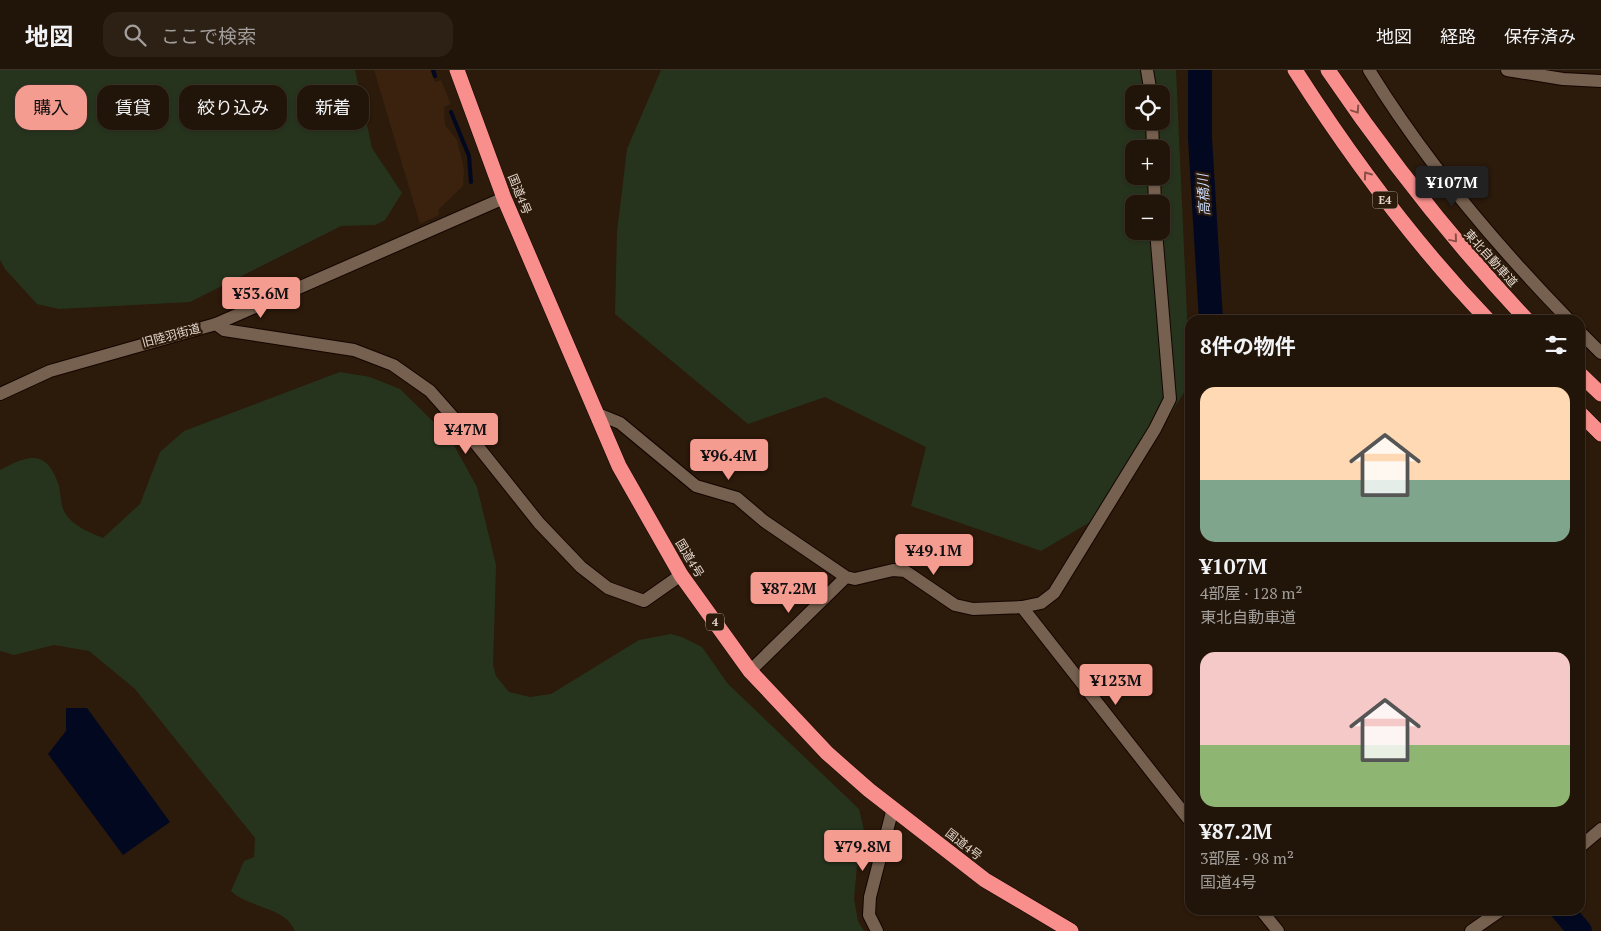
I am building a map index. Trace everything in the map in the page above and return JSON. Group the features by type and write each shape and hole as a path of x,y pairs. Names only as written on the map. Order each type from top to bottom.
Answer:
{"highway":[{"name":"国道4号","path":"457,70 504,198 619,466 681,575 750,671 827,754 985,880 1071,931"},
{"name":"E4","path":"1295,70 1331,126 1389,206 1460,292 1483,315"},
{"name":"東北自動車道","path":"1328,70 1371,133 1426,207 1523,315"},
{"path":"1585,379 1601,394"},
{"path":"1585,418 1601,434"}],"street":[{"path":"1147,70 1149,85"},
{"path":"1369,70 1392,108 1432,161 1517,267 1564,315"},
{"path":"1507,70 1563,79 1601,80"},
{"name":"旧陸羽街道","path":"0,394 50,371 216,324 504,198"},
{"path":"598,414 620,423 696,486 737,498 764,521 846,577 855,579 893,570 905,571 955,605 973,609 1022,607 1041,603 1054,593 1155,429 1170,399 1157,240"},
{"path":"216,324 224,330 354,350 393,365 430,391 468,434 539,523 581,568 608,588 644,601 681,575"},
{"path":"1585,337 1601,353"},
{"path":"750,671 846,577"},
{"path":"1022,607 1185,816"},
{"path":"877,931 869,915 870,897 893,808"},
{"path":"1585,843 1601,830"},
{"path":"1265,915 1278,931"},
{"path":"1471,931 1494,915"}],"shaded area":[{"path":"374,70 430,70 435,82 441,80 451,104 444,107 445,125 457,140 464,169 463,186 438,210 439,215 420,224"}],"green space":[{"path":"0,70 355,70 358,85 297,85 297,130 368,130 372,148 402,193 385,220 375,225 341,226 190,302 59,309 37,304 5,269 0,260"},
{"path":"661,70 1176,70 1187,315 1185,315 1185,391 1109,511 1041,551 911,506 926,447 825,397 748,424 615,314 617,232 627,149"},
{"path":"340,372 370,377 400,389 450,438 477,487 496,565 493,665 496,676 509,692 530,697 551,694 639,640 671,634 702,647 728,684 859,809 865,835 857,866 854,899 858,921 864,931 295,931 290,923 275,912 239,897 231,891 244,861 254,857 255,838 135,689 89,651 54,645 14,655 0,651 0,470 26,459 34,458 41,460 53,472 58,483 63,510 68,518 82,528 103,538 140,504 160,452 184,431"}],"water":[{"path":"66,708 87,708 170,822 123,855 48,754 66,731"}],"waterway":[{"path":"433,70 435,76"},
{"name":"高橋川","path":"1200,70 1200,138 1211,315"},
{"path":"451,112 469,156 471,182"},
{"name":"高橋川","path":"1566,915 1580,931"}]}
